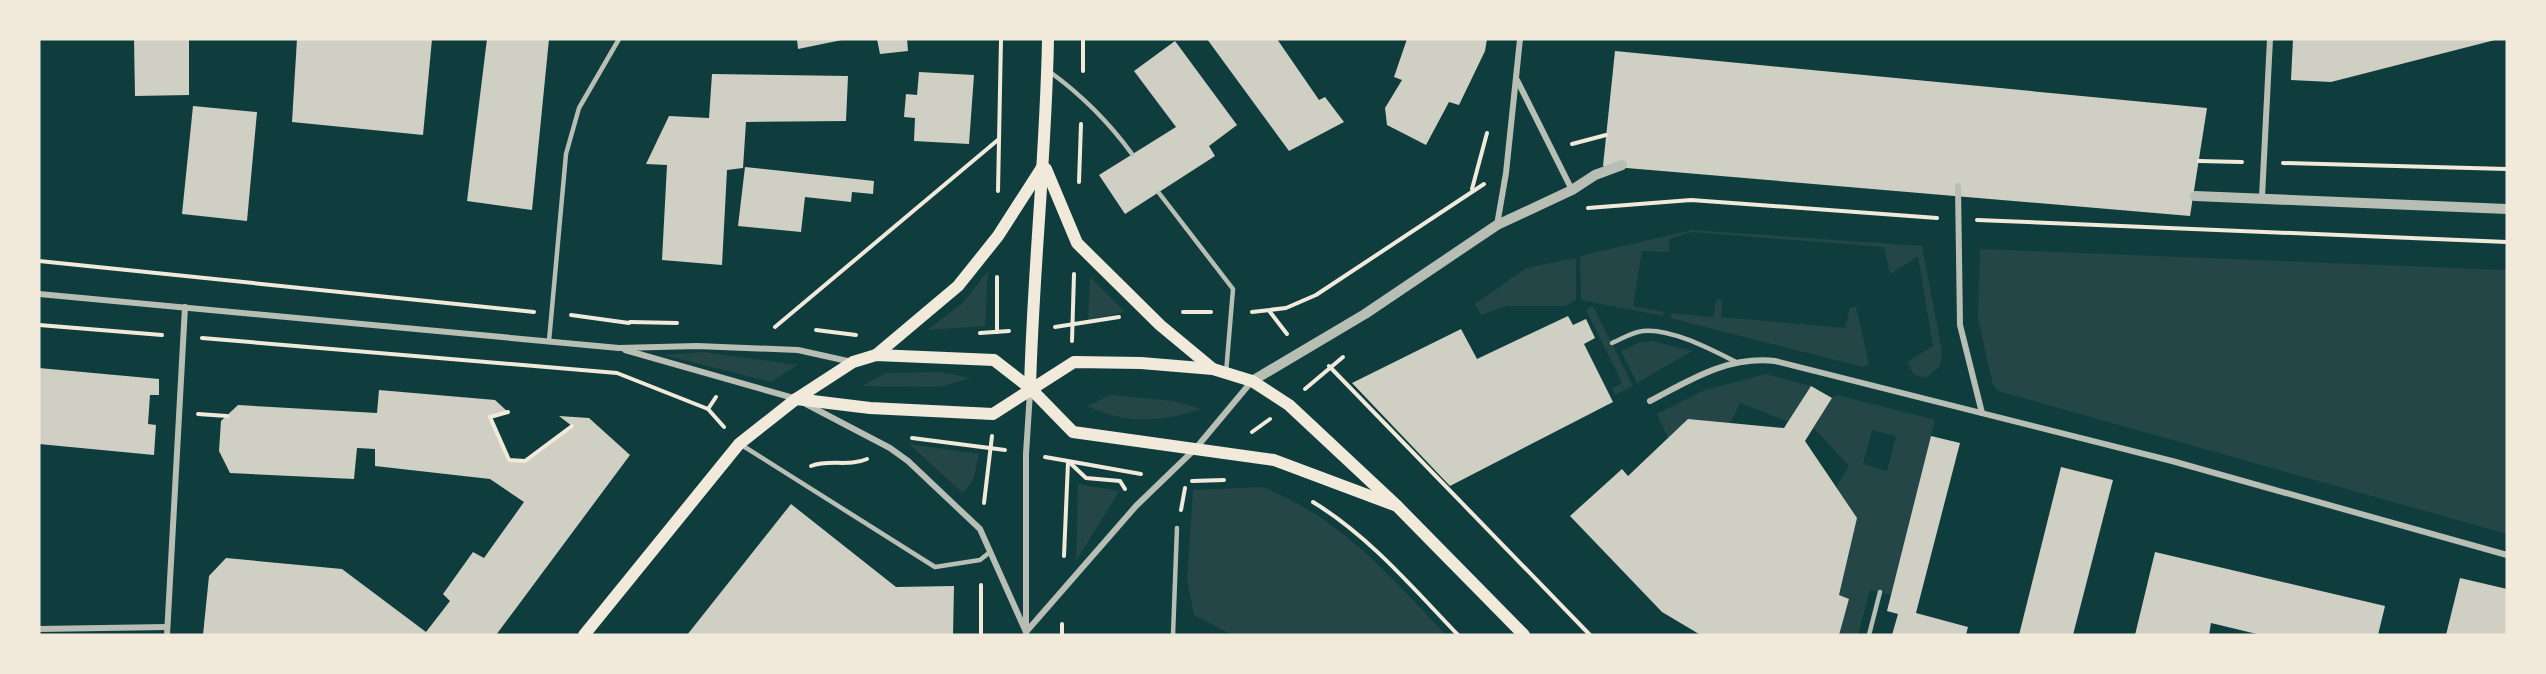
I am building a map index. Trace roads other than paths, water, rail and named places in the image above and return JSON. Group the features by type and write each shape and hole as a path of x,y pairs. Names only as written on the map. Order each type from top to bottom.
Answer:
{"main road":[{"path":"1030,388 1044,165 1048,39"},
{"path":"876,355 958,286 998,236 1044,165"},
{"path":"1044,165 1077,243 1160,326 1213,369"},
{"path":"584,635 739,444 796,399 853,362 876,355 994,360 1030,388 1073,432 1274,460 1397,506"},
{"path":"796,399 870,408 993,414 1030,388 1074,362 1141,363 1213,369 1252,381 1289,405 1397,506 1524,635"}],"street":[{"path":"1497,225 1517,79 1520,39"},
{"path":"2262,197 2270,39"},
{"path":"1517,79 1572,190"},
{"path":"1026,634 1136,506 1196,448 1252,381 1365,314 1497,225 1572,190 1595,175 1622,165"},
{"path":"1958,186 1960,325 1982,413"},
{"path":"2195,196 2507,209"},
{"path":"39,294 619,348 697,346 798,350 853,362"},
{"path":"167,635 185,307"},
{"path":"619,348 796,399 890,448 908,461 980,529 1026,634"},
{"path":"1650,401 1706,371 1736,362 1775,361 2172,461 2507,555"},
{"path":"1026,634 1026,465 1030,388"},
{"path":"39,629 167,627"}],"lane":[{"path":"549,341 566,154 579,108 619,39"},
{"path":"1047,70 1082,95 1109,123 1132,154"},
{"path":"1159,193 1233,289 1226,373"},
{"path":"1612,343 1639,331 1654,332 1696,342 1736,362"},
{"path":"739,444 935,567 980,560 990,552"},
{"path":"1173,635 1177,528"},
{"path":"1869,635 1880,592"}]}
